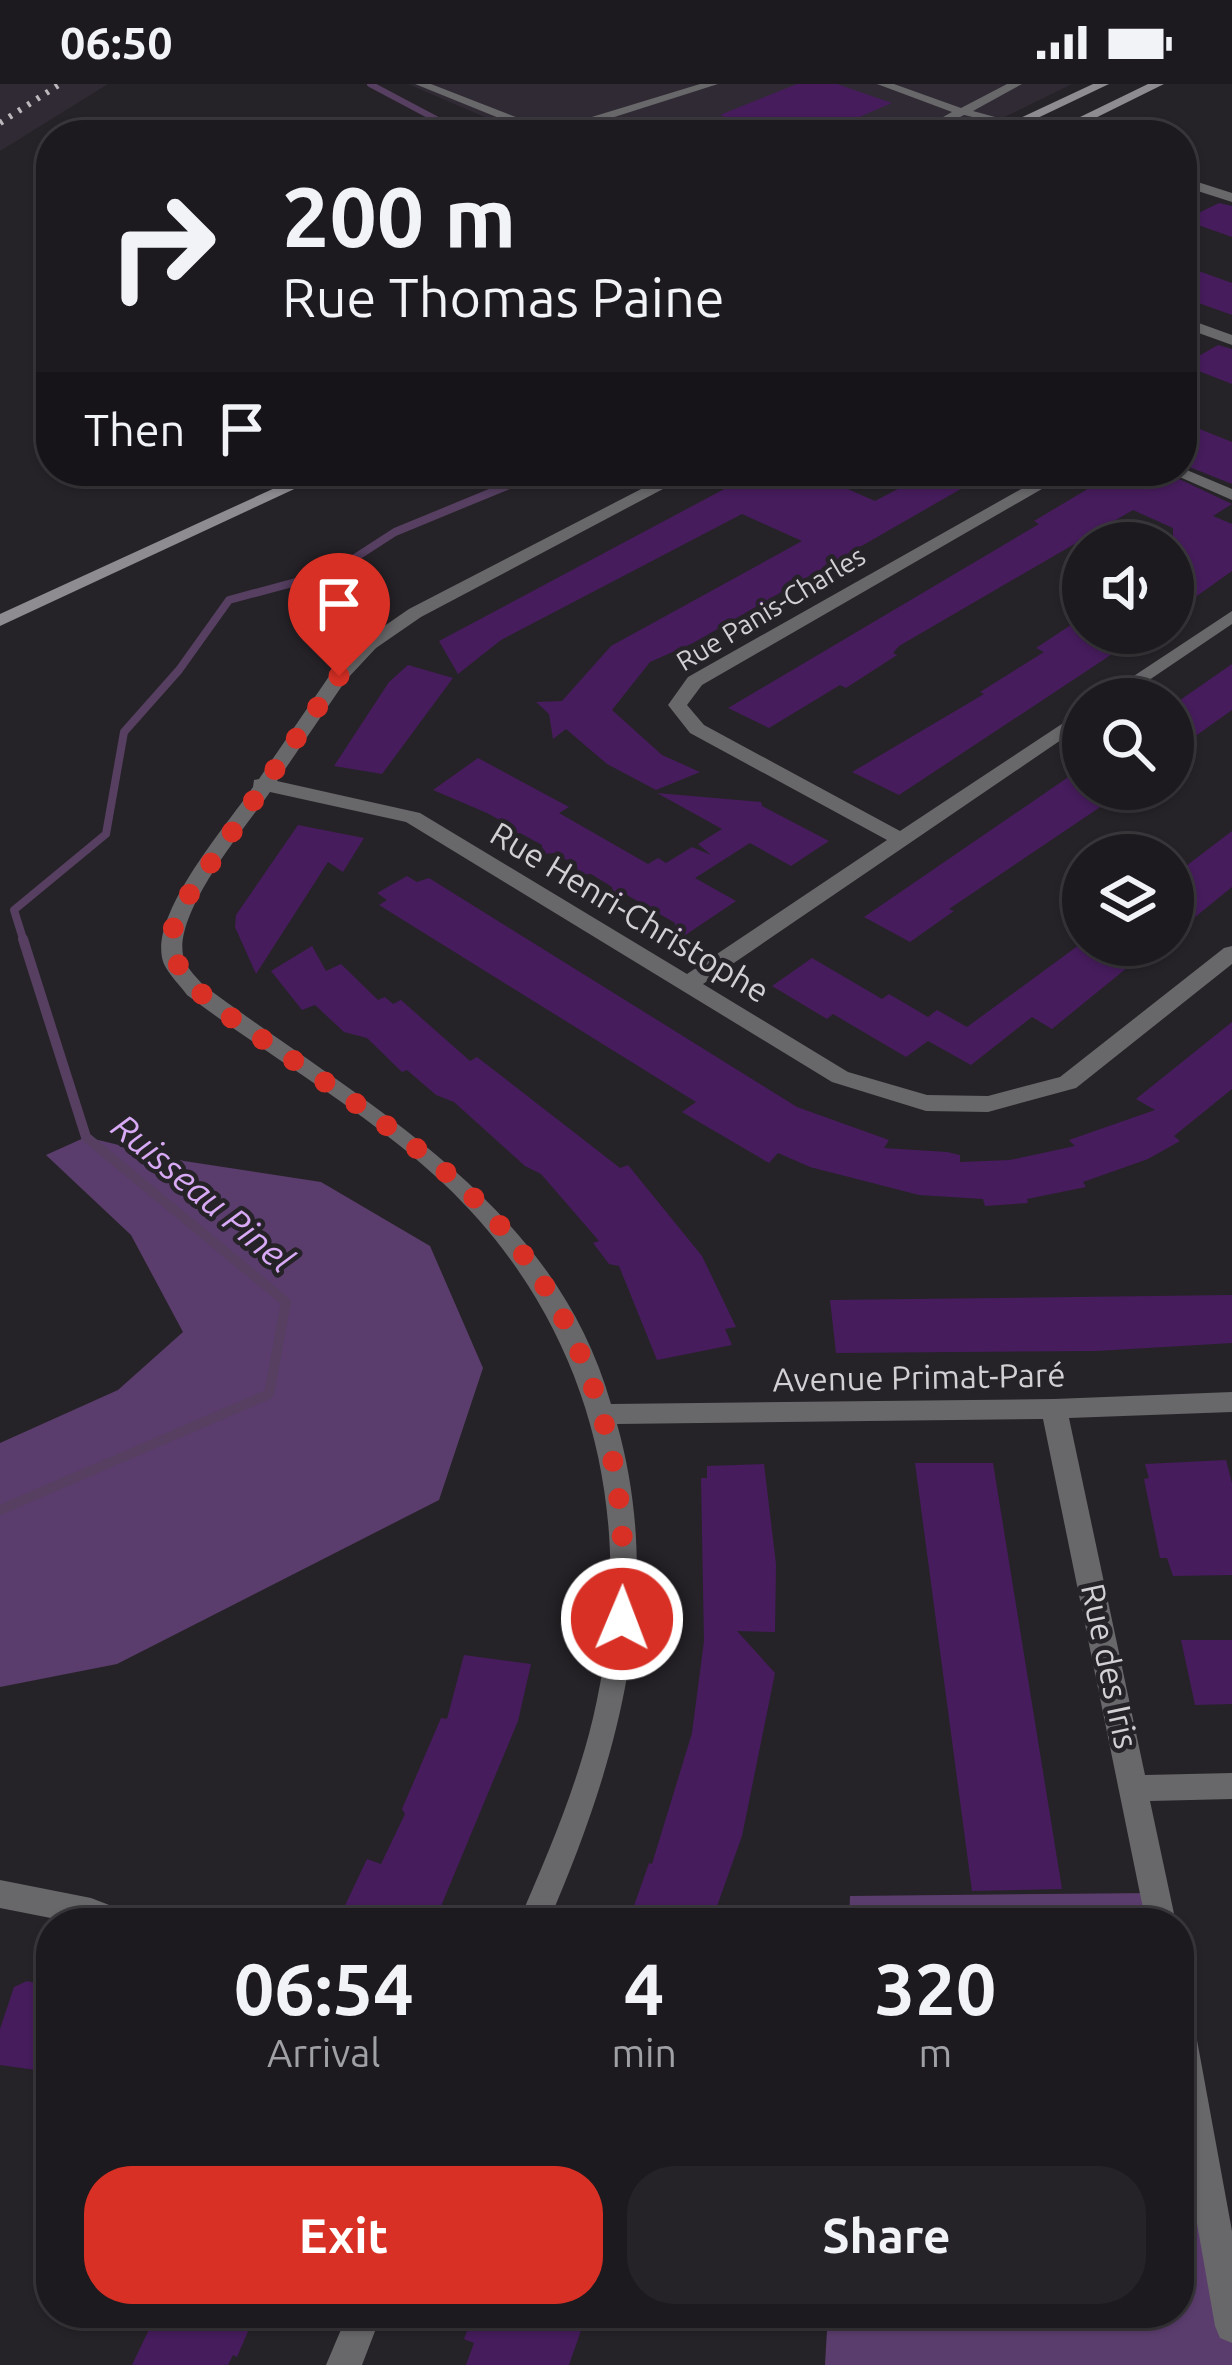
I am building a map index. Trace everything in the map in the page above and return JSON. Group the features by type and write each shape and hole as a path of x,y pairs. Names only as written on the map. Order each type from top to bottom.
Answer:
{"street":[{"path":"1024,120 1103,84"},
{"path":"1080,120 1158,84"},
{"path":"1197,186 1232,197"},
{"path":"1197,327 1232,340"},
{"path":"1197,481 1232,495"},
{"path":"0,621 292,486"},
{"path":"539,1908 594,1768 620,1648 622,1531 606,1414 550,1296 483,1209 419,1151 195,990 175,964 171,936 180,908 261,784 339,676 391,628 661,486"},
{"name":"Rue Panis-Charles","path":"901,839 697,729 677,705 682,692 695,680 1038,486"},
{"path":"1139,678 1232,616"},
{"path":"685,986 1062,730"},
{"name":"Rue Henri-Christophe","path":"261,784 413,817 840,1077 926,1103 1016,1100 1068,1083 1232,953"},
{"name":"Avenue Primat-Paré","path":"606,1414 1232,1402"},
{"name":"Rue des Iris","path":"1054,1409 1158,1908"},
{"path":"1136,1788 1232,1786"},
{"path":"0,1894 72,1908"},
{"path":"1194,2112 1230,2310"},
{"path":"344,2365 359,2328"}],"lane":[{"path":"421,84 512,120"},
{"path":"598,120 712,84"},
{"path":"883,84 998,120"},
{"path":"980,84 1001,91"},
{"path":"948,120 1016,84"}],"shaded area":[{"path":"0,84 108,84 50,120 36,120 36,129 0,151"},
{"path":"408,84 1072,84 999,120 491,120"},
{"path":"86,1137 184,1161 321,1182 430,1246 483,1368 439,1500 117,1664 0,1687 0,1443 118,1390 183,1332 131,1235 46,1155"},
{"path":"1156,1893 1158,1908 850,1908 850,1896"},
{"path":"1194,2111 1232,2318 1232,2365 825,2365 827,2328 1194,2328"}],"building":[{"path":"797,84 837,84 892,103 852,120 734,120 720,115"},
{"path":"1219,203 1232,206 1232,237 1197,225 1197,214"},
{"path":"1197,270 1232,283 1232,315 1197,302"},
{"path":"1218,345 1232,349 1232,384 1197,370 1197,357"},
{"path":"1197,428 1232,442 1232,484 1197,470"},
{"path":"730,486 841,486 875,501 904,486 966,486 693,643 650,662 612,710 662,755 700,772 656,790 607,764 566,729 553,739 549,714 536,702 562,701 611,646 802,541 742,514 501,640 458,674 439,641"},
{"path":"1093,486 1194,486 1232,504 1213,516 1232,524 1232,571 1194,598 1194,522 1160,522 1133,510 1112,522 1062,522 1062,551 899,646 893,653 897,655 846,688 840,685 769,728 728,708 1039,524 1034,521"},
{"path":"1062,631 1062,654 1112,654 1076,678 1062,678 1062,687 899,795 852,772 984,694 980,692 1044,652 1036,648"},
{"path":"1232,664 1232,710 1194,737 1194,690"},
{"path":"408,665 453,678 382,774 334,766 389,682"},
{"path":"478,758 569,807 559,813 648,864 658,858 666,863 692,847 711,855 698,844 722,829 657,793 761,802 829,841 791,866 750,843 695,878 736,901 675,942 675,923 627,895 614,896 612,887 591,874 578,875 577,866 555,853 542,854 542,845 520,833 508,834 507,824 487,813 433,790"},
{"path":"1062,781 1062,810 1096,810 949,909 954,911 910,942 864,917"},
{"path":"298,825 364,838 343,872 328,862 256,974 235,927 236,915"},
{"path":"1232,831 1232,887 1194,918 1194,860"},
{"path":"407,876 417,882 429,878 797,1107 889,1140 884,1148 947,1152 960,1155 960,1162 1010,1160 1075,1146 1069,1140 1155,1110 1136,1099 1232,1022 1232,1089 1174,1136 1180,1141 1148,1159 1083,1182 1086,1187 1027,1199 1028,1203 985,1206 983,1199 919,1195 810,1167 778,1153 769,1163 682,1112 696,1102 379,905 387,900 377,893"},
{"path":"312,946 326,971 341,964 378,1000 385,997 393,1004 401,1000 470,1061 477,1057 620,1168 628,1165 702,1256 736,1327 725,1329 732,1345 657,1360 619,1266 609,1264 593,1243 599,1241 541,1174 525,1166 454,1102 436,1095 407,1070 402,1072 367,1038 344,1032 315,1005 302,1010 271,971"},
{"path":"1062,957 1062,966 1129,966 1052,1029 1032,1017 971,1065 928,1041 906,1057 833,1014 827,1019 772,986 812,958 882,999 889,994 928,1017 937,1010 967,1027"},
{"path":"1232,1295 1232,1343 1096,1351 836,1353 830,1300"},
{"path":"1226,1460 1232,1483 1232,1575 1173,1576 1167,1558 1160,1558 1145,1464"},
{"path":"915,1463 993,1463 1062,1889 972,1891"},
{"path":"764,1464 776,1564 775,1632 737,1631 775,1673 742,1836 716,1908 633,1908 652,1864 692,1733 704,1641 701,1478 707,1478 707,1466"},
{"path":"1181,1640 1232,1640 1232,1704 1195,1705"},
{"path":"464,1655 531,1664 518,1721 440,1908 344,1908 367,1859 381,1864 441,1718 447,1719"},
{"path":"27,1981 36,1983 36,2070 0,2065 0,2029 14,1987"},
{"path":"150,2328 250,2328 237,2357 233,2355 228,2365 132,2365"},
{"path":"468,2328 582,2328 569,2365 466,2365 474,2343 464,2339"}],"waterway":[{"name":"Ruisseau Pinel","path":"370,84 438,120"},
{"name":"Ruisseau Pinel","path":"24,942 14,910 106,834 124,732 179,670 229,600 333,572 395,532 507,486"},
{"name":"Ruisseau Pinel","path":"0,1510 269,1394 286,1302 86,1137 23,939"}],"railway":[{"path":"0,123 60,84"}],"route":[{"path":"339,676 180,908 171,936 175,964 195,990 226,1014 453,1178 519,1251 550,1296 606,1414 622,1531 622,1619"}]}
